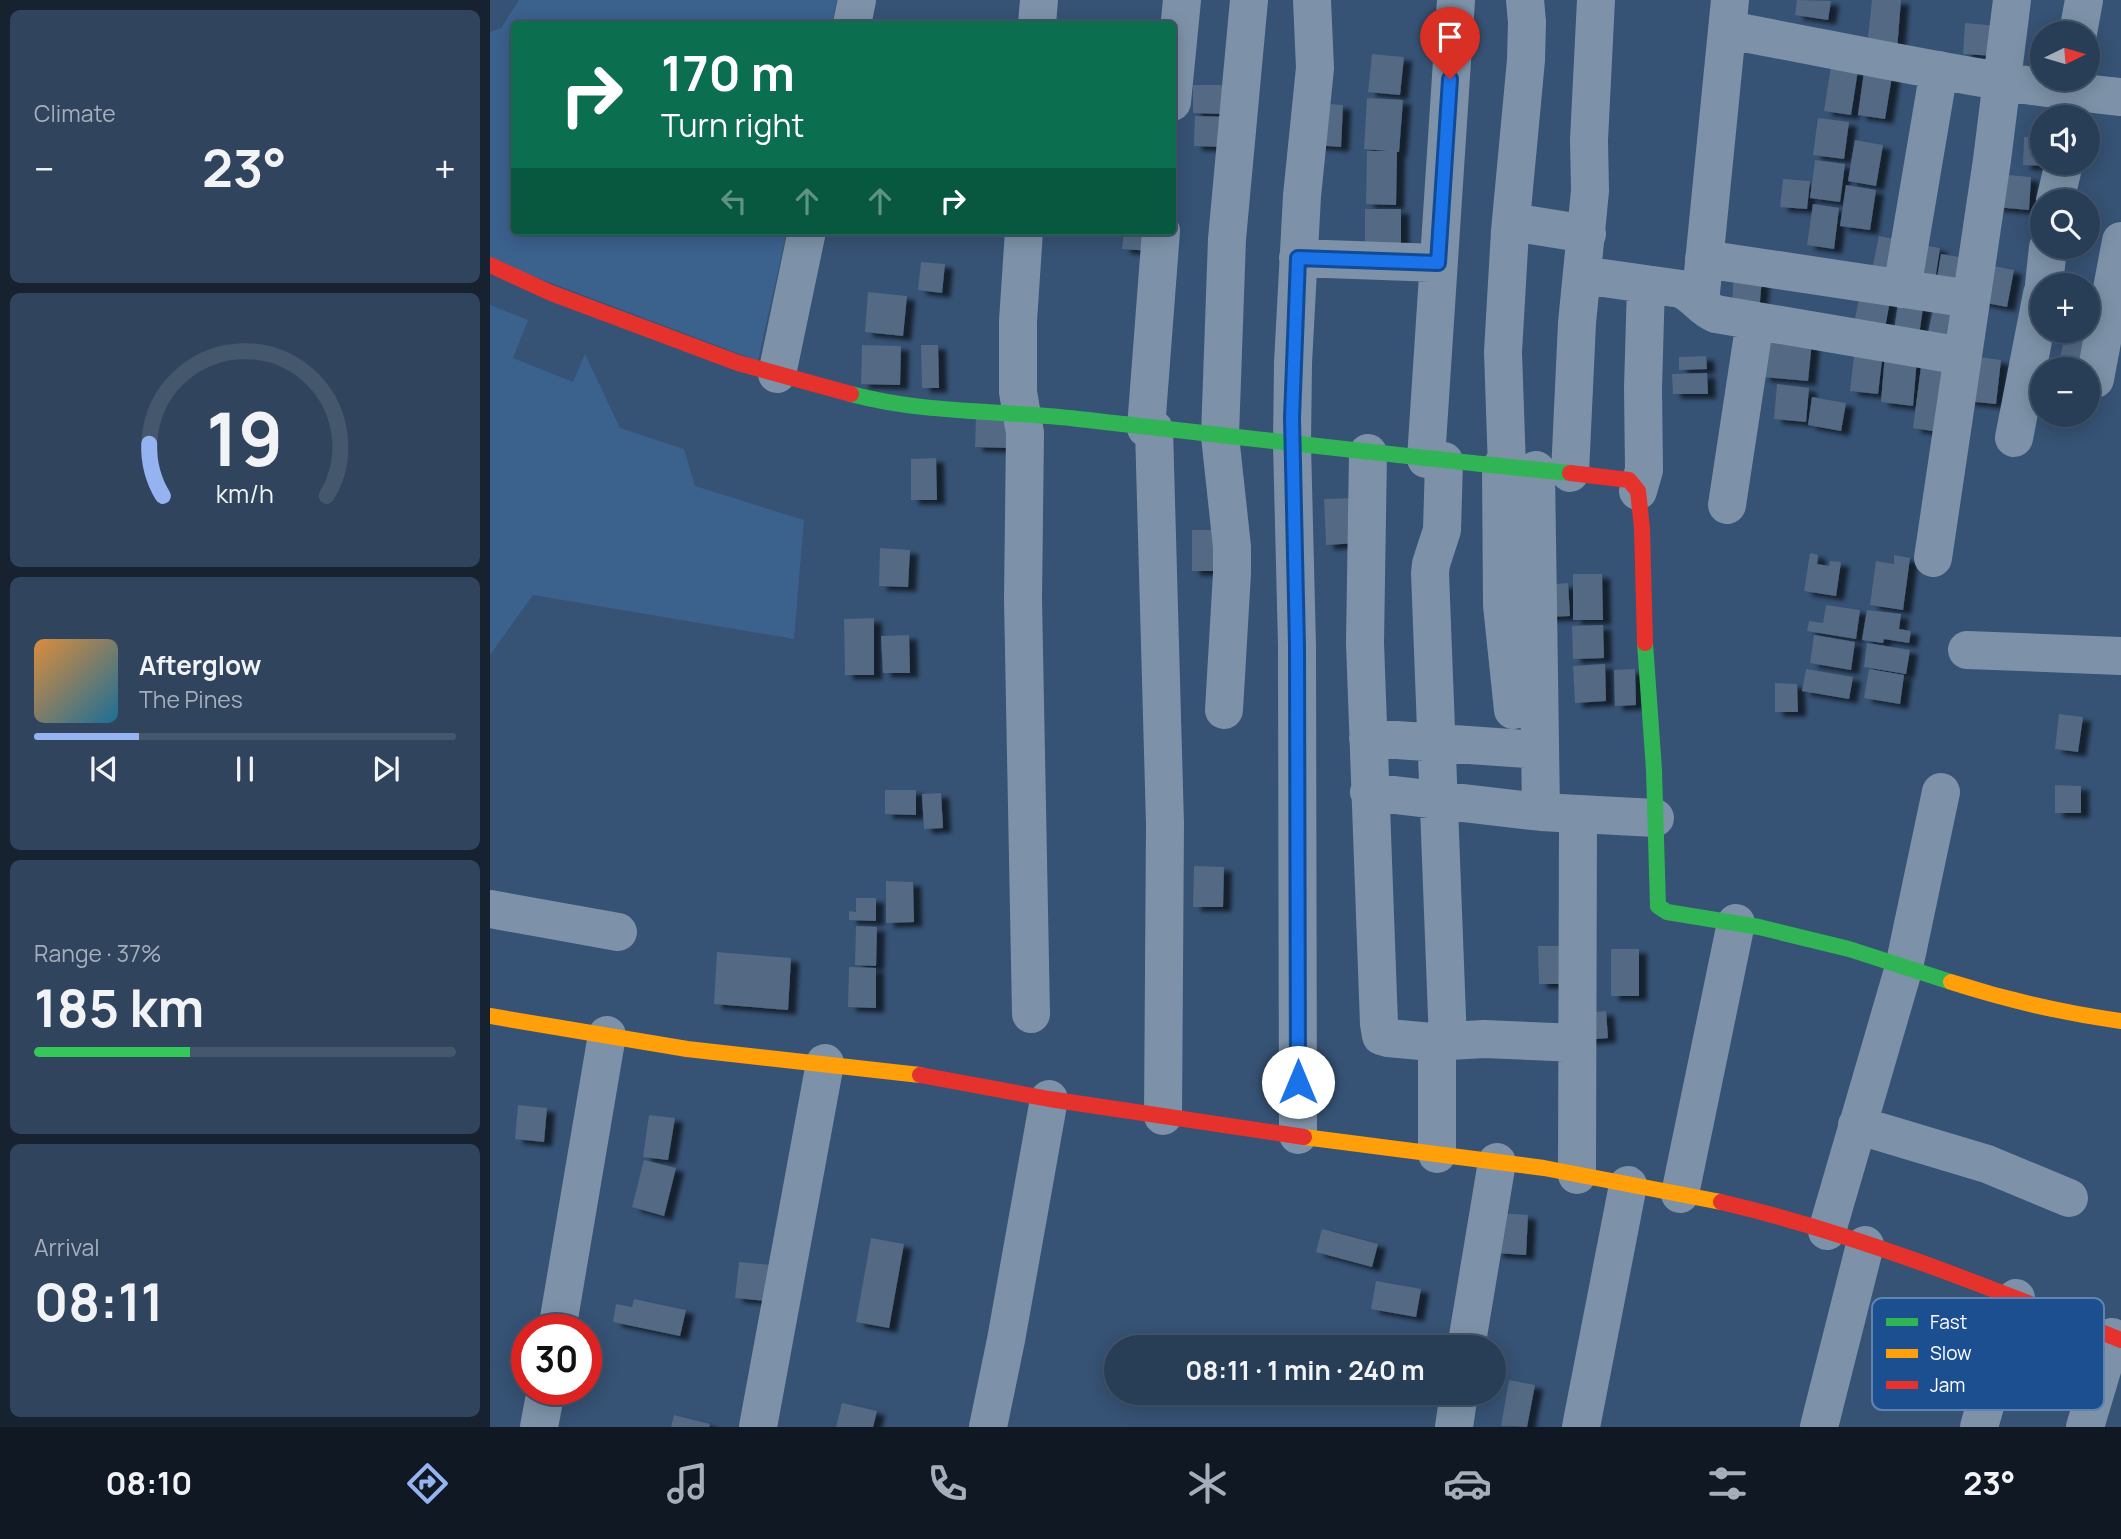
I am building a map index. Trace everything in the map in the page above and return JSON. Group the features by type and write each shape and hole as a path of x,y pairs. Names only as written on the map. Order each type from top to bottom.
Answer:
{"street":[{"path":"853,21 857,0"},
{"path":"1037,21 1039,0"},
{"path":"1176,61 1182,0"},
{"path":"1224,710 1232,573 1232,547 1220,436 1227,239 1250,0"},
{"path":"1298,1135 1297,646 1292,443 1298,258 1315,68 1312,0"},
{"path":"1437,1154 1436,1046 1440,1042 1439,800 1430,573 1442,530 1435,460 1438,263 1456,0"},
{"path":"1525,0 1526,60 1511,222 1503,352 1529,469 1540,750 1560,813 1577,1043 1577,1175"},
{"path":"1513,710 1502,605 1529,469 1577,323 1590,191 1589,140 1596,0"},
{"path":"1933,558 2012,0"},
{"path":"2080,21 2084,0"},
{"path":"1700,303 1729,15 1940,70 2072,95 2121,97"},
{"path":"1902,289 1940,70"},
{"path":"1511,222 1587,234"},
{"path":"777,374 806,235"},
{"path":"1024,235 1018,321 1018,393 1025,433 1023,599 1031,1014"},
{"path":"1161,235 1150,428 1165,811 1163,1116"},
{"path":"2099,357 2121,242"},
{"path":"1298,258 1438,263"},
{"path":"1704,259 1970,299"},
{"path":"490,265 551,293 738,363 878,401 958,411 1073,418 1368,453 1623,478 1629,480 1638,491"},
{"path":"1582,275 1681,289 1689,292 1708,311 1716,314 1962,356"},
{"path":"1646,284 1644,470 1638,491 1654,770 1658,906 1667,912 1736,923 1849,949 2004,999 2121,1021"},
{"path":"1727,505 1755,321"},
{"path":"2014,438 2032,343"},
{"path":"1368,453 1365,611 1369,792 1381,1036 1440,1042 1500,1040 1577,1043"},
{"path":"1967,650 2121,656"},
{"path":"1368,738 1540,750"},
{"path":"1369,792 1560,813 1655,818"},
{"path":"1827,1231 1903,967 1941,792"},
{"path":"490,909 618,932"},
{"path":"1680,1194 1736,923"},
{"path":"490,1016 687,1049 912,1074 1049,1100 1497,1162 1680,1194 1723,1202 1827,1231 2016,1298"},
{"path":"560,1314 607,1035"},
{"path":"758,1427 825,1063"},
{"path":"988,1427 1049,1100"},
{"path":"1857,1125 1987,1164 2069,1198"},
{"path":"1468,1335 1497,1162"},
{"path":"1581,1427 1628,1185"},
{"path":"1819,1427 1865,1245"},
{"path":"2104,1374 2117,1338"},
{"path":"539,1427 543,1405"},
{"path":"1454,1427 1457,1405"},
{"path":"1979,1427 1984,1410"},
{"path":"2085,1427 2091,1410"}],"water":[{"path":"519,0 837,0 833,21 511,21 511,235 786,235 758,361 490,260 490,32 501,28"},
{"path":"490,305 528,320 513,358 573,382 585,354 620,428 684,449 695,486 804,520 794,639 533,595 490,655"}],"building":[{"path":"1797,0 1831,1 1828,20 1795,15"},
{"path":"1872,0 1901,0 1897,50 1867,47"},
{"path":"1965,23 1998,26 1996,56 1963,54"},
{"path":"1372,54 1404,57 1400,95 1368,92"},
{"path":"1831,66 1858,70 1851,115 1824,111"},
{"path":"1864,72 1892,76 1885,119 1858,115"},
{"path":"1193,85 1227,85 1226,114 1193,113"},
{"path":"1367,98 1403,100 1397,152 1396,205 1366,204 1367,151 1387,151 1364,149"},
{"path":"1316,103 1343,105 1341,147 1314,145"},
{"path":"1195,116 1226,117 1225,147 1194,146"},
{"path":"1818,118 1849,122 1844,159 1813,155"},
{"path":"2024,137 2030,137 2030,165 2023,165"},
{"path":"1855,140 1883,145 1876,186 1848,181"},
{"path":"1815,160 1845,164 1840,202 1810,198"},
{"path":"1998,174 2031,177 2029,210 1995,207"},
{"path":"1783,179 1810,181 1807,209 1780,207"},
{"path":"1846,185 1876,190 1870,230 1840,226"},
{"path":"1813,204 1839,208 1834,249 1807,245"},
{"path":"1365,209 1401,209 1401,252 1365,251"},
{"path":"1124,235 1153,235 1151,251 1122,249"},
{"path":"1879,236 1904,241 1896,279 1871,274"},
{"path":"1911,243 1940,248 1934,287 1905,283"},
{"path":"1941,254 1971,259 1965,289 1936,284"},
{"path":"921,262 945,264 942,293 918,290"},
{"path":"1983,264 2014,270 2007,307 1976,301"},
{"path":"1734,265 1763,267 1759,312 1732,310"},
{"path":"1861,289 1891,295 1883,339 1852,333"},
{"path":"868,292 907,296 903,336 865,332"},
{"path":"1899,297 1924,301 1918,342 1893,338"},
{"path":"1935,301 1959,307 1952,339 1928,333"},
{"path":"1765,337 1812,341 1808,381 1762,377"},
{"path":"2063,343 2093,343 2090,357 2060,357"},
{"path":"862,345 901,346 900,385 861,384"},
{"path":"921,345 938,345 939,388 922,388"},
{"path":"1855,347 1883,351 1878,394 1850,391"},
{"path":"1885,354 1917,358 1913,406 1881,402"},
{"path":"1706,356 1707,369 1679,370 1679,357"},
{"path":"1972,356 2001,360 1996,404 1966,401"},
{"path":"1922,359 1955,364 1945,433 1913,428"},
{"path":"1707,373 1708,394 1673,394 1672,374"},
{"path":"1777,384 1809,388 1806,422 1774,419"},
{"path":"1812,397 1846,403 1841,431 1808,425"},
{"path":"976,416 1010,416 1010,448 975,447"},
{"path":"936,458 937,500 911,500 911,459"},
{"path":"1355,498 1358,543 1326,545 1324,499"},
{"path":"1192,530 1217,530 1217,571 1192,571"},
{"path":"880,548 910,550 908,587 879,586"},
{"path":"1810,553 1818,555 1817,564 1829,566 1830,561 1841,562 1836,596 1804,591"},
{"path":"1894,555 1910,558 1903,610 1870,605 1876,561 1894,564"},
{"path":"1573,574 1602,574 1603,620 1573,620"},
{"path":"1568,583 1570,616 1546,617 1544,585"},
{"path":"1826,605 1860,610 1856,639 1807,631 1809,621 1823,623"},
{"path":"1867,610 1901,614 1899,629 1911,631 1909,643 1884,639 1883,643 1862,640"},
{"path":"874,618 874,675 845,675 844,619"},
{"path":"1603,625 1604,658 1573,659 1572,626"},
{"path":"909,635 910,673 883,673 881,636"},
{"path":"1814,635 1855,642 1851,670 1810,663"},
{"path":"1867,643 1910,650 1906,674 1864,667"},
{"path":"1605,664 1606,701 1575,703 1573,666"},
{"path":"1635,669 1636,705 1615,706 1614,670"},
{"path":"1806,669 1853,677 1849,699 1802,691"},
{"path":"1869,669 1904,675 1900,704 1864,698"},
{"path":"1775,683 1797,684 1798,712 1775,712"},
{"path":"2059,714 2083,717 2078,752 2055,749"},
{"path":"2055,785 2081,786 2081,813 2055,813"},
{"path":"885,790 916,790 916,815 885,814"},
{"path":"941,793 943,828 924,829 922,794"},
{"path":"1194,866 1224,867 1223,907 1193,907"},
{"path":"886,881 913,882 914,922 886,923"},
{"path":"856,898 876,898 876,921 849,920 849,911 856,912"},
{"path":"856,926 877,927 876,966 855,965"},
{"path":"1538,946 1568,946 1569,984 1539,984"},
{"path":"1611,949 1639,949 1639,996 1611,996"},
{"path":"717,952 791,958 788,1010 714,1004"},
{"path":"849,967 876,968 876,1008 848,1007"},
{"path":"1606,1011 1608,1038 1586,1040 1583,1013"},
{"path":"518,1105 547,1108 544,1142 515,1139"},
{"path":"649,1115 675,1118 668,1160 643,1157"},
{"path":"644,1160 676,1168 664,1216 632,1207"},
{"path":"1497,1213 1528,1215 1526,1255 1495,1253"},
{"path":"1322,1229 1378,1244 1372,1267 1316,1252"},
{"path":"871,1238 904,1244 889,1328 856,1322"},
{"path":"739,1262 782,1266 778,1302 735,1298"},
{"path":"1376,1281 1421,1289 1416,1317 1371,1309"},
{"path":"634,1299 686,1310 680,1336 613,1322 616,1304 632,1307"},
{"path":"1509,1380 1535,1385 1527,1427 1501,1426"},
{"path":"842,1403 877,1411 873,1427 836,1427"},
{"path":"674,1415 710,1424 709,1427 671,1427"}],"traffic: fast":[{"path":"851,394 907,405 1049,416 1570,473"},
{"path":"1645,643 1654,770 1658,906 1667,912 1759,927 1849,949 1951,982"}],"traffic: slow":[{"path":"1951,982 2035,1005 2121,1021"},
{"path":"490,1016 687,1049 920,1075"},
{"path":"1304,1137 1544,1168 1721,1202"}],"traffic: jam":[{"path":"490,265 551,293 738,363 851,394"},
{"path":"1570,473 1629,480 1638,491 1642,528 1645,643"},
{"path":"920,1075 1049,1099 1304,1137"},
{"path":"1721,1202 1873,1246 2014,1298"},
{"path":"2104,1333 2121,1340"}],"route":[{"path":"1298,1082 1297,646 1292,418 1298,258 1438,263 1450,79"}]}
